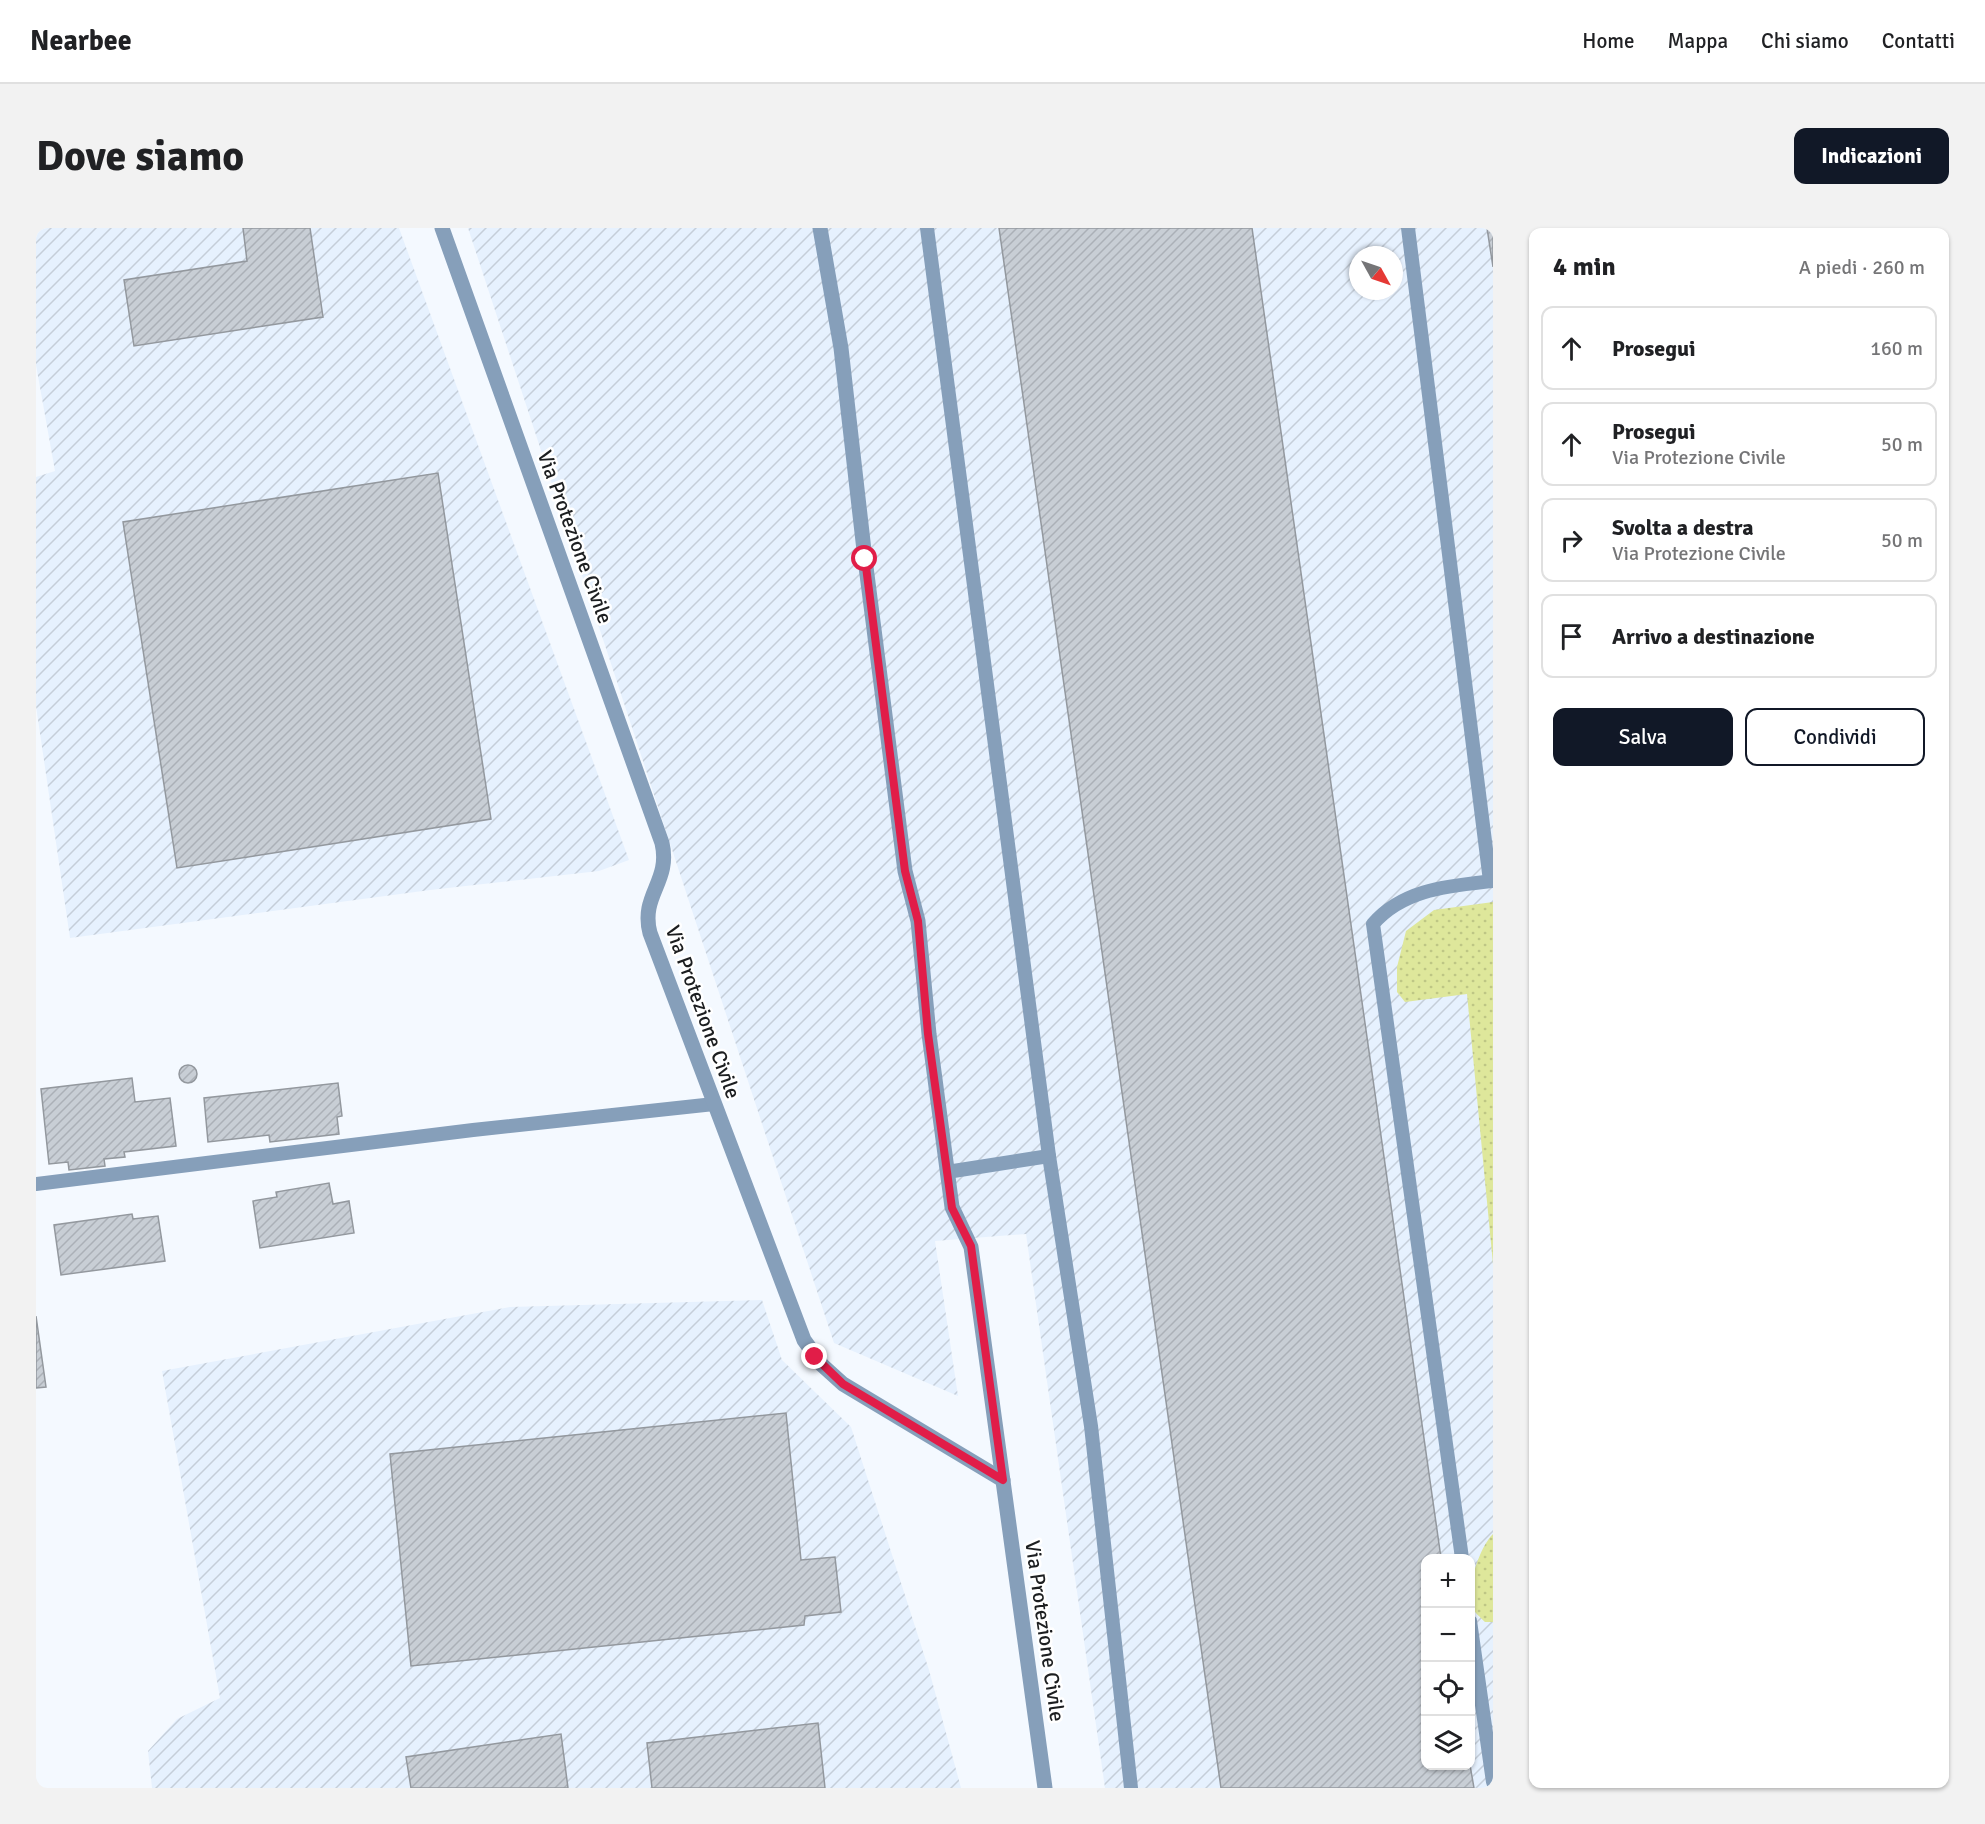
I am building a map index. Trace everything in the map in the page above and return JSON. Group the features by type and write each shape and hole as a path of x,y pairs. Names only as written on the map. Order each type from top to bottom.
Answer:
{"street":[{"name":"Via Protezione Civile","path":"442,228 662,843 664,868 649,902 648,926 800,1331 815,1357 843,1384 1003,1480"},
{"name":"Via Protezione Civile","path":"820,228 841,348 865,559 905,871 918,921 928,1034 952,1208 971,1246 1045,1788"}],"lane":[{"path":"927,228 1049,1156 1091,1426 1131,1788"},
{"path":"1408,228 1492,881 1417,893 1386,910 1373,924 1461,1554"},
{"path":"36,1184 473,1130 714,1104"},
{"path":"947,1172 1049,1156"},
{"path":"1475,1656 1493,1782"}],"shaded area":[{"path":"36,228 399,228 629,860 599,871 430,890 70,938 36,706 36,477 55,471 36,365"},
{"path":"468,228 1493,228 1493,1788 1105,1788 1026,1234 935,1241 958,1396 834,1343"},
{"path":"762,1300 782,1360 851,1427 929,1670 961,1788 152,1788 148,1751 177,1719 220,1698 162,1371 510,1307"}],"green space":[{"path":"1493,902 1493,1264 1467,994 1405,1002 1397,992 1397,967 1406,931 1434,910"},
{"path":"1493,1534 1493,1622 1485,1622 1475,1612 1475,1569"}],"building":[{"path":"243,228 310,228 323,317 134,346 124,280 247,261"},
{"path":"999,228 1252,228 1440,1554 1421,1554 1421,1770 1471,1770 1474,1788 1221,1788"},
{"path":"1487,228 1493,228 1493,267"},
{"path":"438,473 491,819 177,868 123,522"},
{"path":"184,1065 192,1065 197,1070 195,1081 184,1083 179,1078 179,1070"},
{"path":"132,1078 135,1102 170,1098 176,1146 124,1152 125,1157 104,1159 105,1166 69,1170 68,1162 49,1164 41,1089"},
{"path":"338,1083 342,1116 337,1117 339,1134 270,1142 269,1135 208,1142 204,1098"},
{"path":"329,1183 333,1204 349,1201 354,1233 260,1248 253,1201 277,1197 276,1192"},
{"path":"132,1214 133,1219 158,1216 165,1261 61,1275 54,1225"},
{"path":"36,1316 46,1387 36,1388"},
{"path":"786,1413 801,1560 835,1557 841,1612 805,1616 804,1625 411,1666 390,1454"},
{"path":"818,1723 825,1788 652,1788 647,1743"},
{"path":"561,1734 568,1788 411,1788 406,1757"}],"route":[{"path":"815,1357 843,1384 1003,1480 971,1246 952,1208 928,1034 918,921 905,871 865,559"}]}
